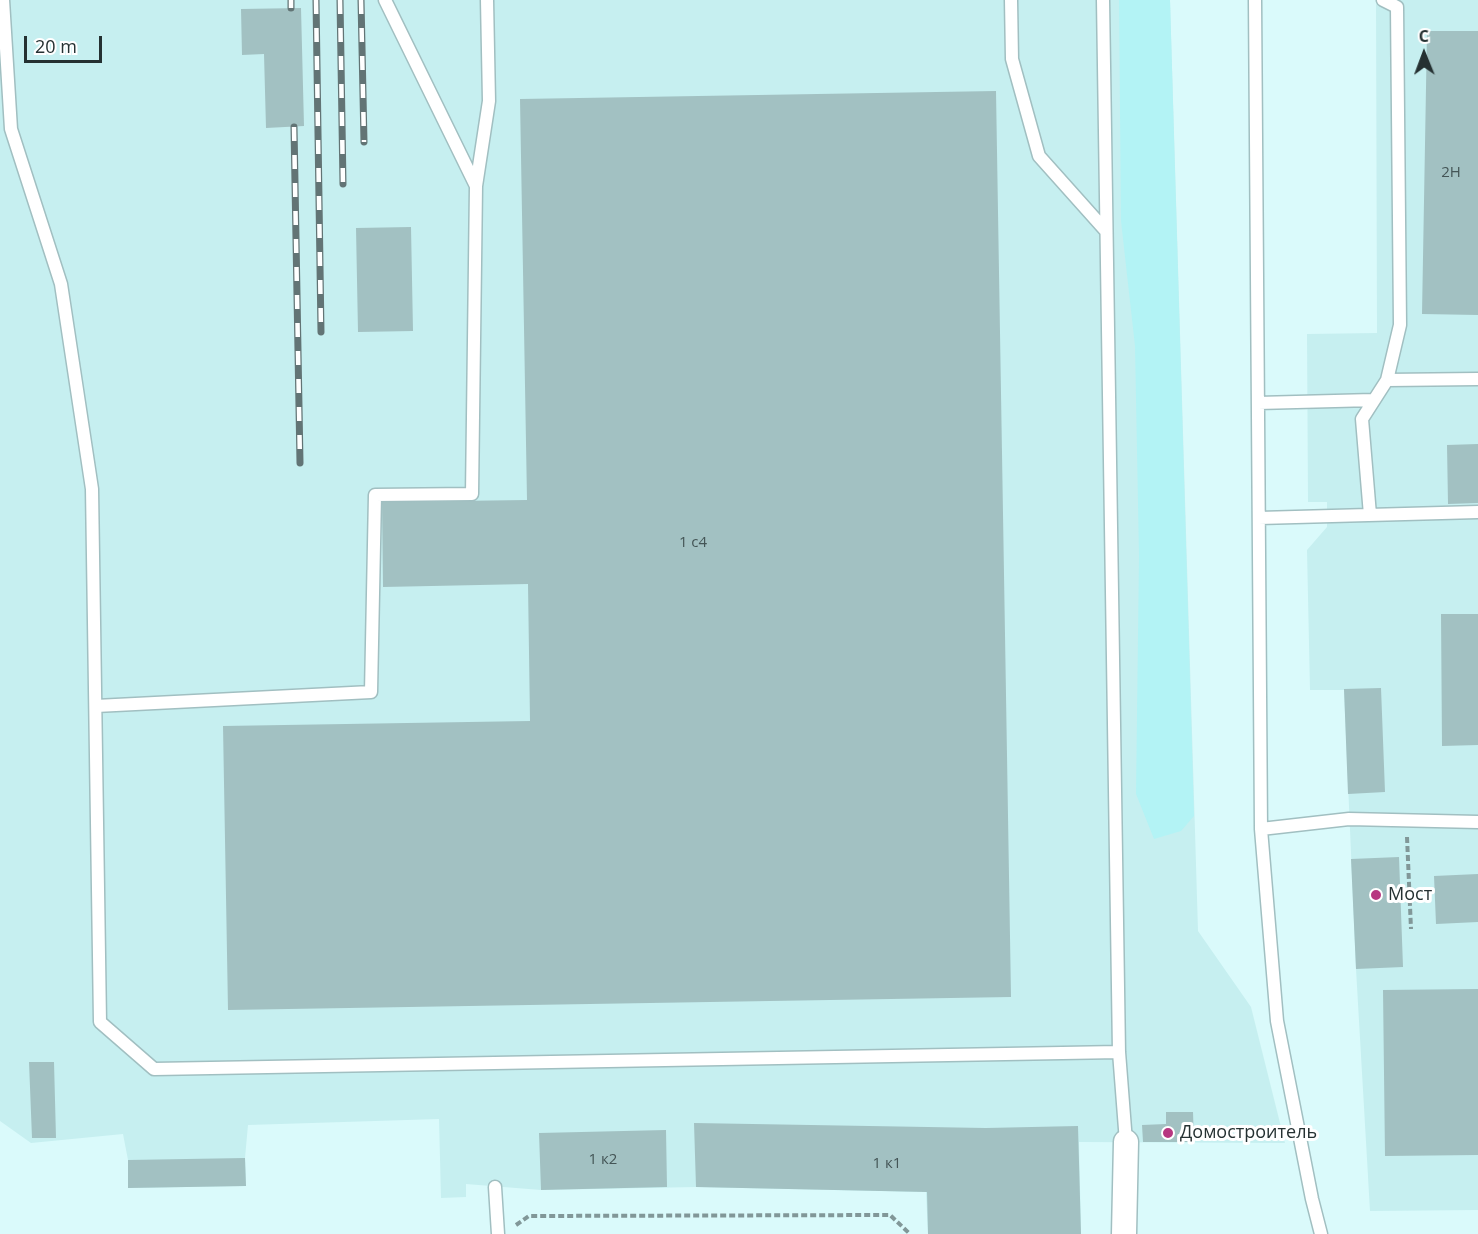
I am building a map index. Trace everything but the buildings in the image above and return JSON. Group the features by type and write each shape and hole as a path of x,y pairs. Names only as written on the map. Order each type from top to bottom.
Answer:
{"street":[{"path":"1124,1234 1126,1142"}],"lane":[{"path":"3,0 11,129 61,284 92,489 100,1022 154,1069 1119,1052"},
{"path":"385,0 476,186"},
{"path":"96,706 371,692 375,495 472,494 476,186 489,101 487,0"},
{"path":"1011,0 1012,59 1039,156 1106,231"},
{"path":"1103,0 1119,1052 1126,1142"},
{"path":"1255,0 1261,829 1277,1021 1321,1234"},
{"path":"1370,515 1362,418 1387,381 1400,325 1397,7 1383,0"},
{"path":"1387,381 1478,379"},
{"path":"1258,403 1373,400"},
{"path":"1259,518 1478,512"},
{"path":"1261,829 1349,819 1478,822"},
{"path":"495,1187 498,1234"}],"path":[{"path":"1407,820 1411,929"},
{"path":"512,1228 530,1216 890,1215 910,1234"}],"shaded area":[{"path":"0,0 1170,0 1198,931 1251,1007 1285,1143 1079,1142 1081,1234 928,1234 926,1192 696,1187 541,1190 466,1184 466,1197 441,1198 439,1119 248,1125 245,1158 246,1186 128,1188 128,1160 123,1134 31,1143 0,1121"},
{"path":"1119,0 1170,0 1194,816 1181,831 1154,839 1136,794 1139,556 1135,346 1121,221"},
{"path":"1376,0 1478,0 1478,1210 1370,1211 1356,969 1344,690 1310,690 1307,550 1327,527 1327,502 1308,502 1307,334 1377,333"}],"railway":[{"path":"291,0 291,8"},
{"path":"316,0 321,332"},
{"path":"340,0 343,184"},
{"path":"361,0 364,142"},
{"path":"294,127 300,463"}],"place":[{"name":"Мост","path":"1376,895"},
{"name":"Домостроитель","path":"1168,1133"}]}
